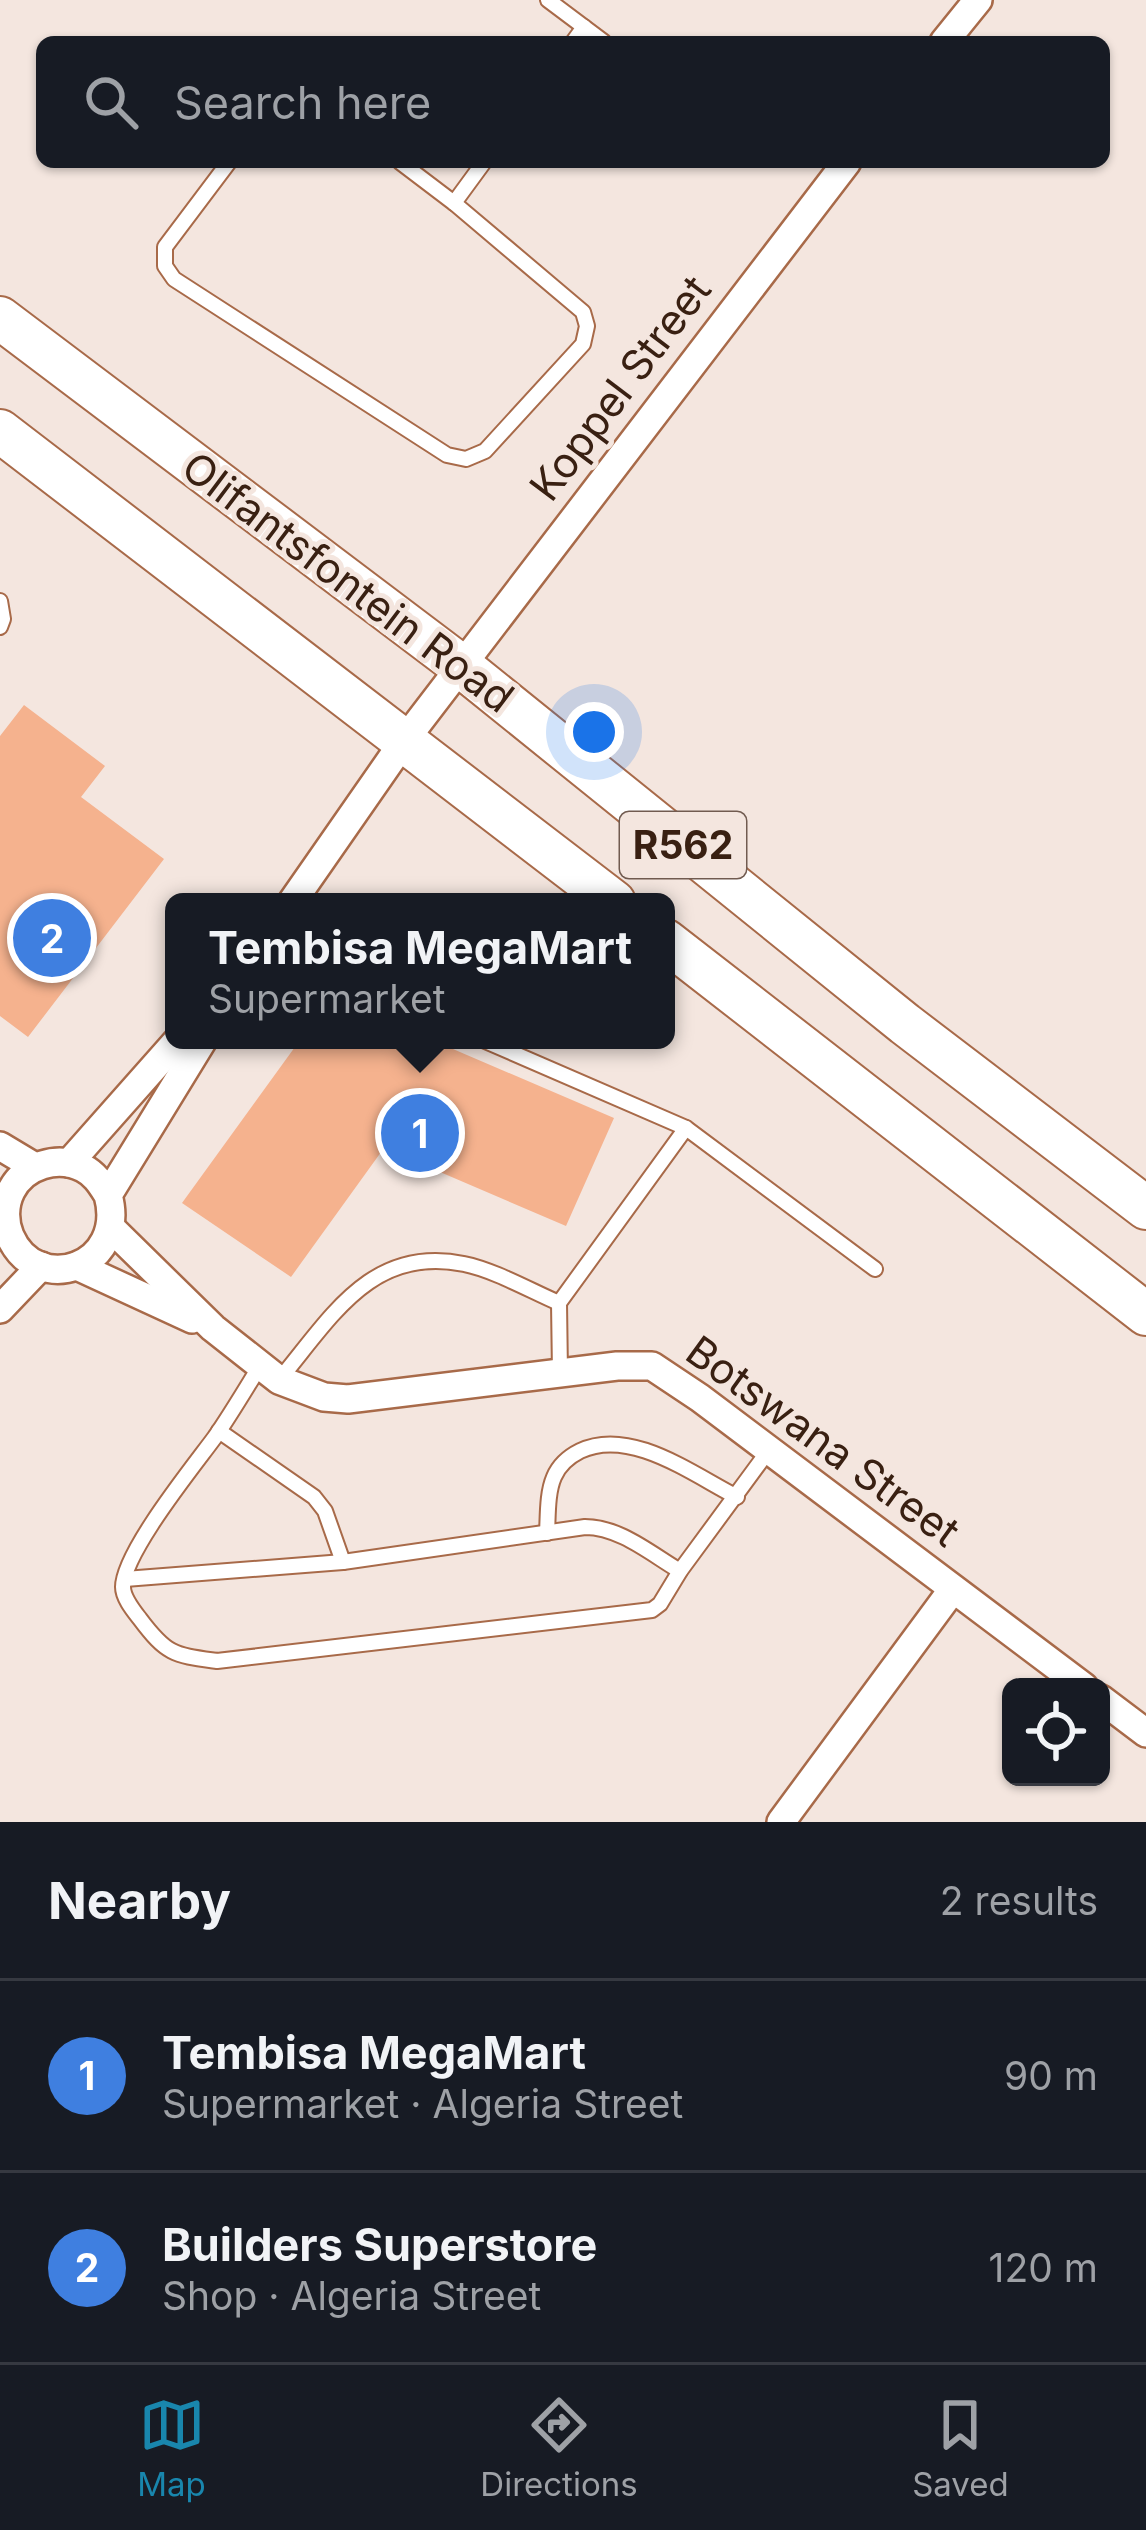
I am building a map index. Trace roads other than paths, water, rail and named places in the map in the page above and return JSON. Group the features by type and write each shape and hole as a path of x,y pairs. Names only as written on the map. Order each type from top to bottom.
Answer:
{"main road":[{"name":"Olifantsfontein Road","path":"0,318 461,666 905,1024 1146,1208"},
{"name":"R562","path":"0,431 602,893"},
{"path":"675,948 1146,1314"}],"street":[{"path":"949,36 978,0"},
{"name":"Koppel Street","path":"298,893 404,741 842,168"},
{"path":"69,1163 170,1049"},
{"path":"108,1195 197,1049"},
{"path":"0,1146 35,1167"},
{"path":"52,1162 86,1169 108,1195 111,1228 93,1257 77,1266 59,1269 6,1255 3,1205 21,1177 35,1167 52,1162"},
{"name":"Botswana Street","path":"111,1228 212,1328 270,1374 324,1397 348,1399 652,1366 1072,1678"},
{"path":"0,1309 40,1266"},
{"name":"Botswana Street","path":"77,1266 212,1328"},
{"path":"781,1822 953,1588"},
{"path":"1110,1707 1146,1733"}],"lane":[{"path":"548,0 596,36"},
{"path":"577,36 584,27"},
{"path":"224,168 165,247 165,266 174,279 446,455 466,459 484,451 583,344 587,326 583,312 408,168"},
{"path":"454,202 480,168"},
{"path":"0,601 0,627"},
{"path":"504,1049 686,1128 875,1269"},
{"path":"560,1373 559,1303 686,1128"},
{"path":"559,1303 469,1264 440,1261 411,1262 351,1294 219,1431 141,1540 123,1591 160,1646 182,1656 218,1661 652,1610 661,1604 769,1450"},
{"path":"219,1431 314,1497 325,1511 343,1562"},
{"path":"547,1533 551,1481 560,1465 592,1446 639,1447 737,1497"},
{"path":"124,1579 343,1562 568,1528 601,1528 680,1571"}],"place":[{"name":"Builders Superstore","path":"52,938"},
{"name":"Tembisa MegaMart","path":"420,1133"}]}
